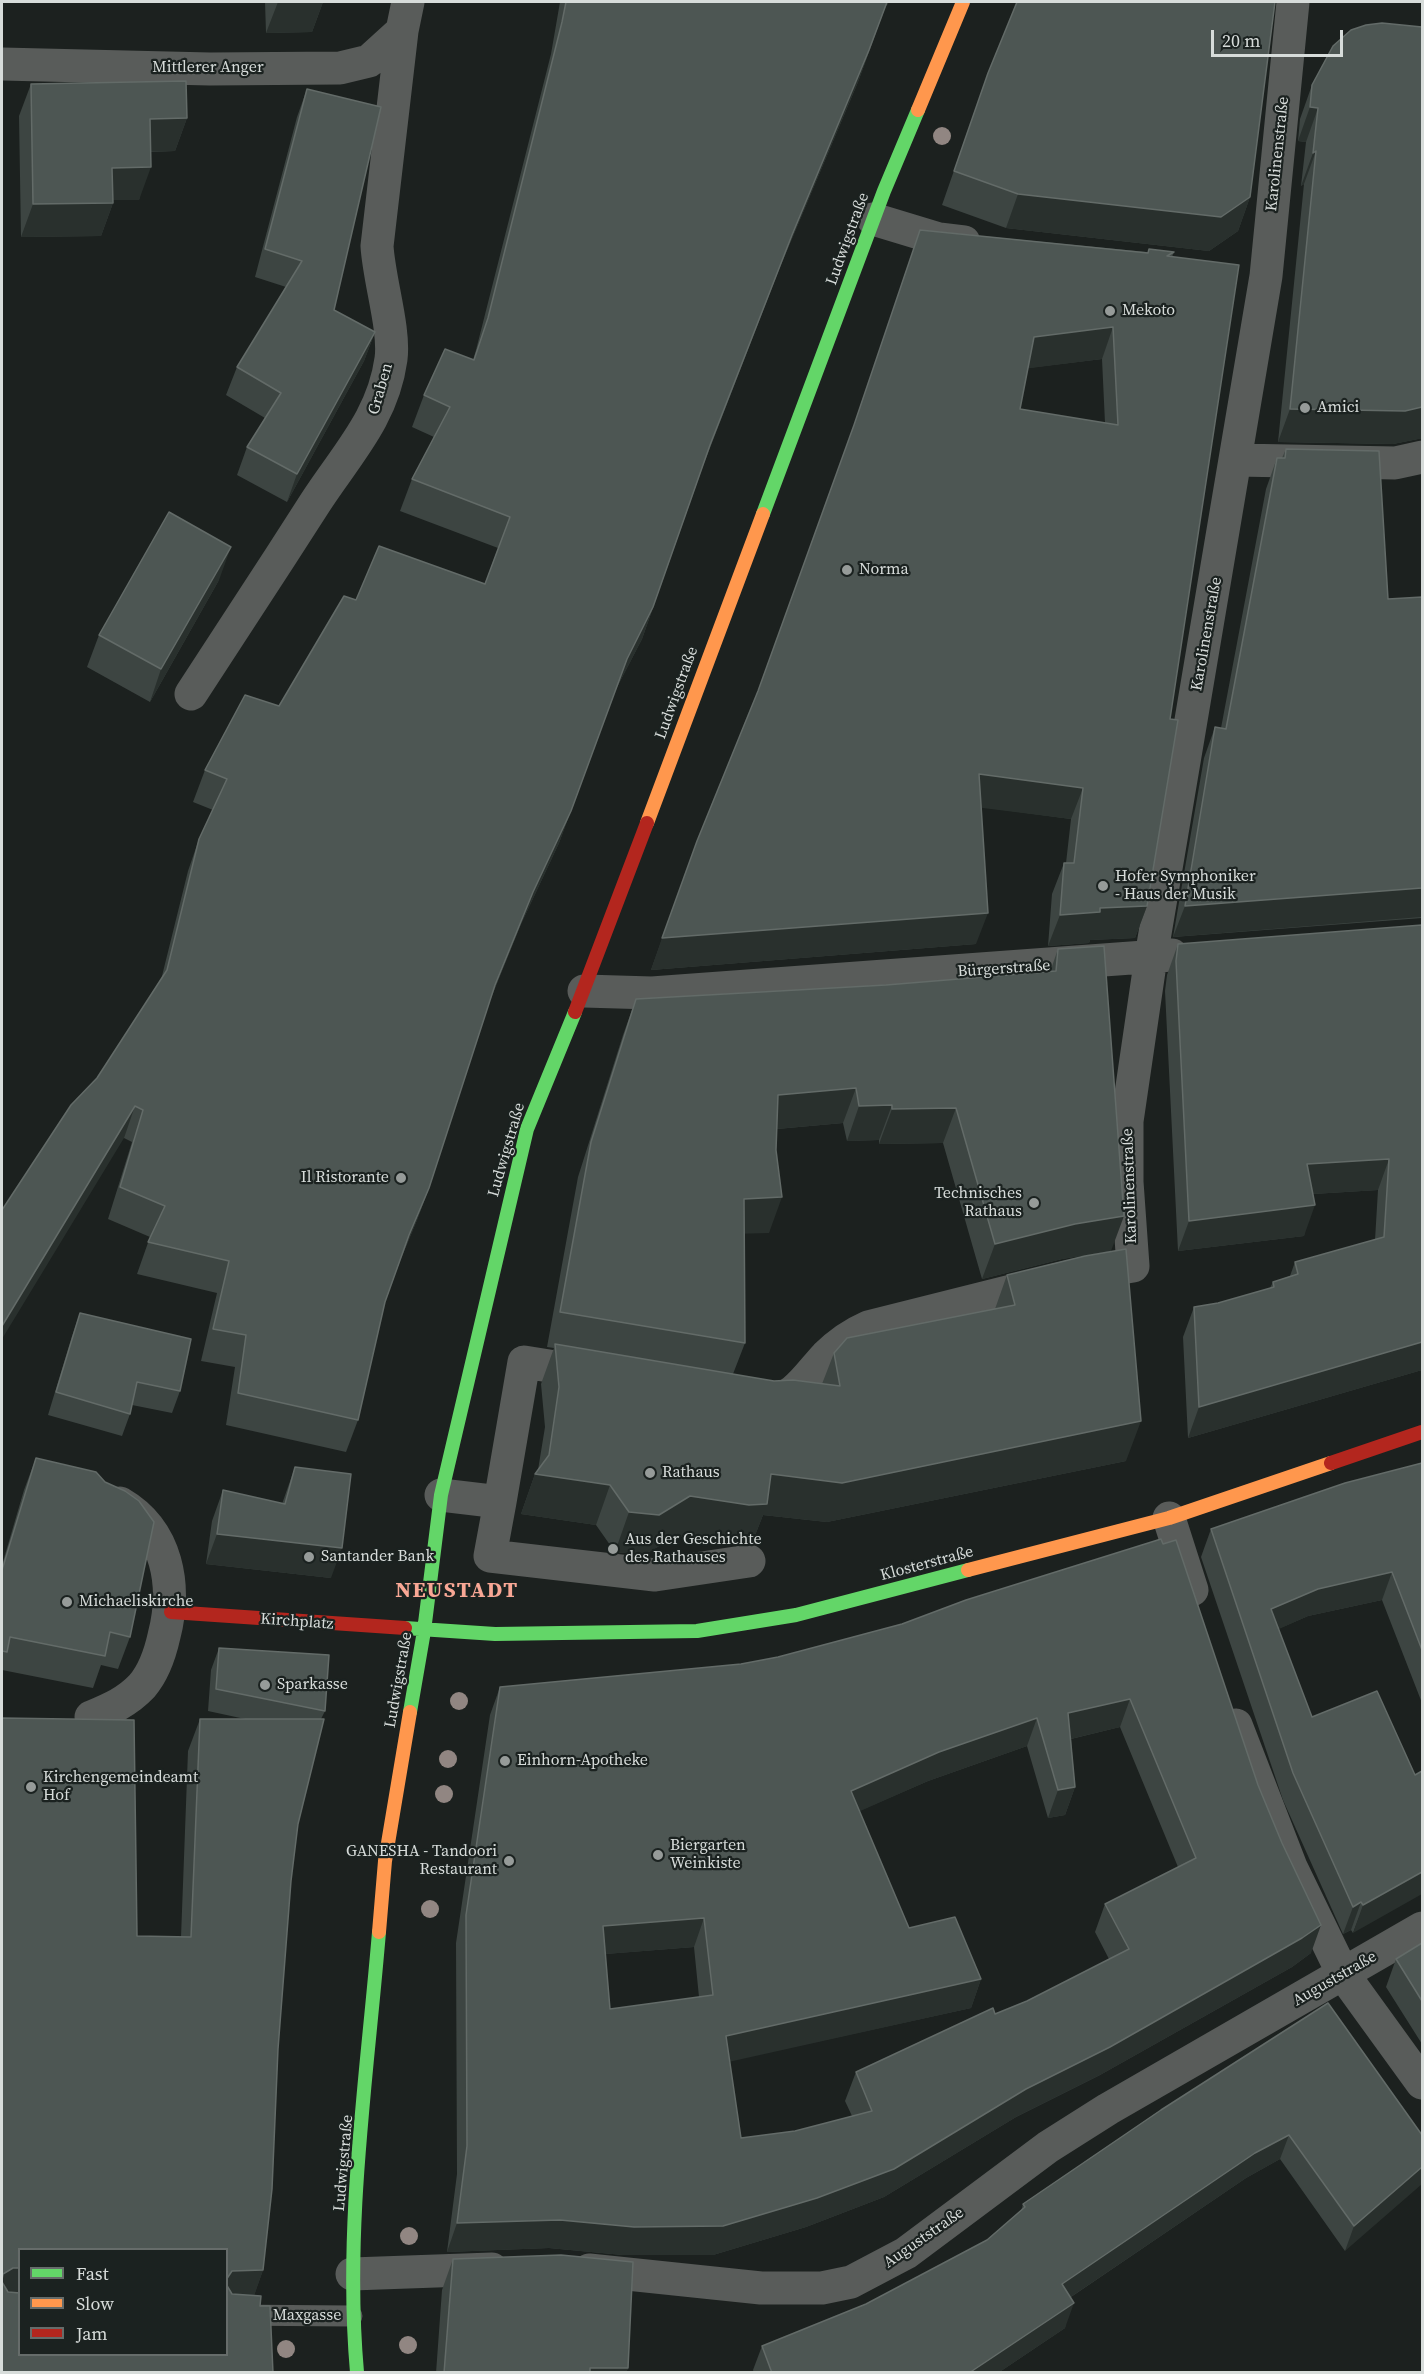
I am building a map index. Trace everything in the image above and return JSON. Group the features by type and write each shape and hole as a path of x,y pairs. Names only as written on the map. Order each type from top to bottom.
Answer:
{"street":[{"name":"Ludwigstraße","path":"357,2373 351,2274 385,1861 424,1631 441,1495 527,1130 584,991 873,219 963,2"},
{"name":"Karolinenstraße","path":"740,1398 763,1402 785,1398 842,1342 868,1327 1067,1277 1134,1266 1126,1182 1127,1121 1151,957 1237,459 1266,276 1293,2"},
{"name":"Mittlerer Anger","path":"2,64 210,69 340,68 369,61 405,16"},
{"name":"Graben","path":"191,694 318,498 373,420 391,360 392,340 379,273 377,246 405,16"},
{"path":"873,219 939,239 998,246"},
{"path":"1232,272 1266,276"},
{"path":"1237,459 1395,463 1422,457"},
{"name":"Bürgerstraße","path":"584,991 652,993 1204,953"},
{"path":"626,1379 524,1362 490,1556 655,1575 749,1561"},
{"name":"Klosterstraße","path":"424,1631 495,1634 697,1631 796,1615 1169,1518 1422,1432"},
{"path":"441,1495 500,1502"},
{"path":"81,1720 122,1704 142,1685 159,1658 171,1612 170,1581 166,1559 158,1542 136,1513 121,1503 101,1497"},
{"path":"1169,1518 1202,1620"},
{"name":"Kirchplatz","path":"171,1612 424,1631"},
{"path":"1228,1700 1291,1867 1343,1974 1422,2083"},
{"name":"Auguststraße","path":"560,2268 761,2288 822,2288 851,2282 906,2253 1039,2154 1098,2116 1422,1928"},
{"path":"351,2274 520,2268"}],"lane":[{"name":"Maxgasse","path":"228,2315 352,2316"}],"building":[{"path":"566,2 887,2 710,445 653,607 627,659 571,811 533,892 495,985 429,1188 385,1302 358,1420 238,1393 246,1335 213,1329 229,1261 148,1242 165,1206 120,1187 143,1110 135,1106 2,1326 2,1210 71,1105 97,1078 167,970 199,839 227,779 205,770 245,695 279,706 344,596 356,600 379,546 485,584 510,517 412,479 450,407 424,395 445,349 474,360 488,318"},
{"path":"1017,2 1275,2 1250,197 1221,217 1018,194 954,171 988,73"},
{"path":"1382,23 1422,27 1422,407 1405,411 1290,409 1316,151 1313,153 1318,108 1310,107 1312,85 1333,46 1351,30"},
{"path":"186,81 187,118 150,119 151,167 112,168 113,203 33,204 31,84"},
{"path":"307,89 381,107 334,310 375,332 297,474 247,447 281,393 237,367 302,261 265,249"},
{"path":"920,230 1148,253 1149,249 1174,252 1167,256 1239,265 1170,719 1178,720 1147,906 1100,908 1100,912 1060,915 1064,863 1074,863 1083,788 979,774 988,913 662,938 697,841 758,691 854,425","holes":["1113,327 1118,425 1020,409 1034,337"]},
{"path":"1286,449 1379,451 1388,599 1422,597 1422,888 1185,906 1215,727 1226,729 1277,458 1285,458"},
{"path":"169,512 231,547 161,669 99,635"},
{"path":"1422,925 1422,1342 1199,1407 1194,1307 1218,1303 1274,1287 1273,1282 1298,1274 1295,1262 1384,1237 1389,1159 1307,1164 1315,1205 1189,1221 1176,961 1178,944"},
{"path":"1104,946 1124,1216 1075,1224 995,1244 956,1108 892,1109 892,1105 859,1106 856,1088 778,1095 776,1150 782,1197 744,1199 745,1343 560,1312 591,1142 636,999 886,985 1056,971 1058,949"},
{"path":"1126,1249 1141,1421 842,1483 771,1474 767,1504 749,1505 690,1496 659,1515 629,1512 610,1485 535,1474 549,1455 559,1387 555,1344 774,1381 793,1380 840,1386 834,1353 847,1338 1015,1305 1007,1275 1085,1256"},
{"path":"80,1313 191,1339 180,1391 137,1382 130,1414 56,1392"},
{"name":"Michaeliskirche","path":"36,1458 96,1472 105,1482 125,1491 139,1501 154,1522 130,1637 110,1632 105,1656 10,1637 7,1652 2,1651 2,1570"},
{"path":"1422,1463 1422,1650 1392,1572 1318,1589 1271,1609 1312,1717 1377,1691 1415,1775 1422,1771 1422,1872 1363,1905 1361,1902 1353,1907 1293,1773 1211,1529 1345,1483"},
{"path":"295,1467 351,1474 342,1548 217,1534 223,1490 285,1504"},
{"path":"1161,1539 1163,1544 1176,1540 1258,1785 1282,1843 1321,1925 1110,2047 1026,2089 894,2169 817,2198 723,2226 634,2227 560,2220 457,2223 467,2146 466,1915 500,1687 741,1664 778,1657 902,1624 966,1600","holes":["1130,1699 1196,1858 1105,1904 1129,1949 1027,2001 995,2014 993,2008 856,2072 872,2111 795,2131 741,2138 726,2036 981,1979 955,1917 909,1928 851,1791 939,1752 1037,1718 1058,1790 1075,1787 1068,1713","704,1918 713,1995 610,2009 603,1926"]},
{"path":"219,1648 329,1655 325,1711 216,1689"},
{"path":"2,1718 134,1720 137,1936 191,1937 200,1719 324,1719 298,1824 291,1881 278,2049 272,2189 263,2270 232,2271 228,2277 228,2248 18,2248 18,2268 13,2268 3,2274 2,2280"},
{"path":"1422,1943 1422,2001 1396,1959"},
{"path":"1328,2003 1422,2135 1422,2167 1354,2226 1289,2135 1255,2153 1062,2284 1074,2303 969,2373 772,2373 762,2346 866,2304 987,2240 1025,2207 1023,2204 1161,2110"},
{"path":"561,2255 633,2262 628,2368 590,2368 590,2373 444,2373 453,2259"},
{"path":"2,2282 8,2292 18,2293 18,2356 228,2356 228,2287 232,2294 261,2296 260,2306 270,2306 273,2373 2,2373"}],"traffic: fast":[{"path":"763,514 884,191 918,110"},
{"path":"410,1712 424,1631 441,1495 527,1129 575,1012"},
{"path":"405,1628 495,1634 697,1631 796,1615 968,1570"},
{"path":"357,2372 353,2262 355,2207 379,1932"}],"traffic: slow":[{"path":"918,110 963,2"},
{"path":"647,823 763,514"},
{"path":"968,1570 1169,1518 1331,1463"},
{"path":"379,1932 385,1861 410,1712"}],"traffic: jam":[{"path":"575,1012 647,823"},
{"path":"1331,1463 1422,1432"},
{"path":"171,1612 405,1628"}],"place":[{"name":"Mekoto","path":"1110,311"},
{"name":"Amici","path":"1305,408"},
{"name":"Norma","path":"847,570"},
{"name":"Hofer Symphoniker - Haus der Musik","path":"1103,886"},
{"name":"Il Ristorante","path":"401,1178"},
{"name":"Technisches Rathaus","path":"1034,1203"},
{"name":"Rathaus","path":"650,1473"},
{"name":"Aus der Geschichte des Rathauses","path":"613,1549"},
{"name":"Santander Bank","path":"309,1557"},
{"name":"Michaeliskirche","path":"67,1602"},
{"name":"Sparkasse","path":"265,1685"},
{"name":"Einhorn-Apotheke","path":"505,1761"},
{"name":"Kirchengemeindeamt Hof","path":"31,1787"},
{"name":"Biergarten Weinkiste","path":"658,1855"},
{"name":"GANESHA - Tandoori Restaurant","path":"509,1861"}],"district":[{"name":"NEUSTADT","path":"457,1591"}]}
